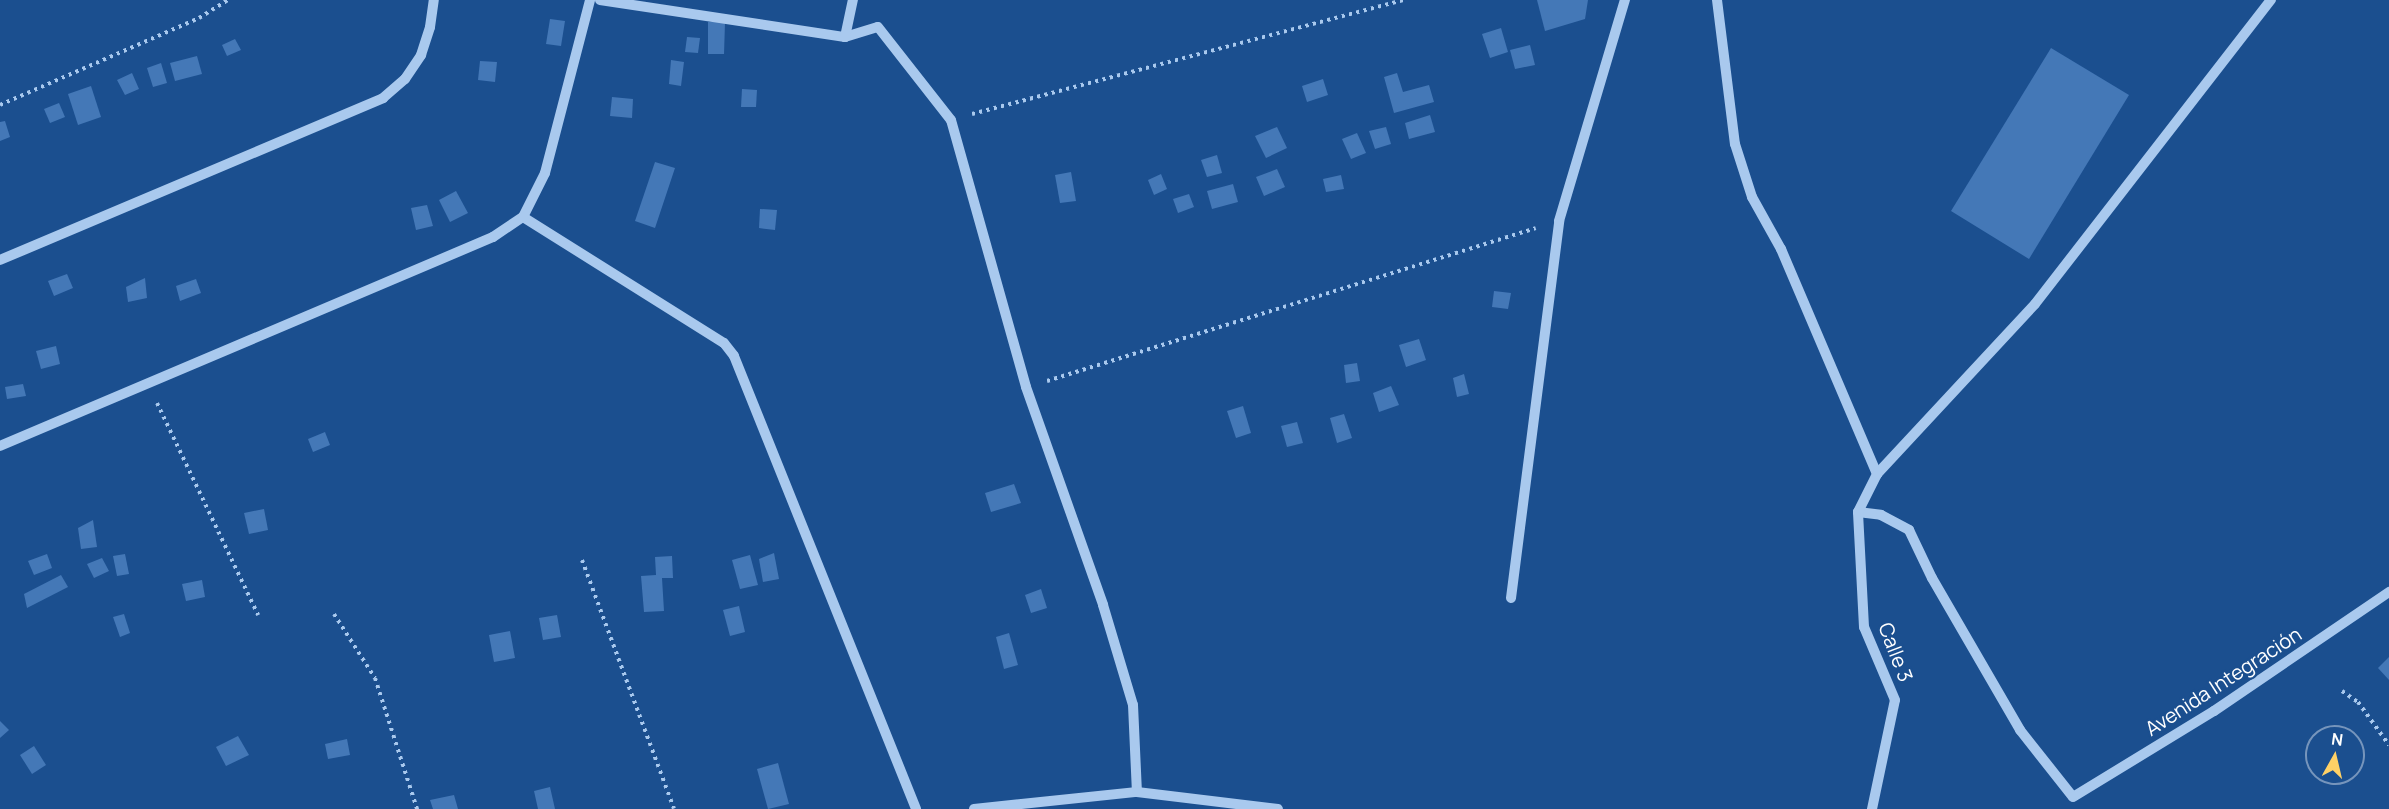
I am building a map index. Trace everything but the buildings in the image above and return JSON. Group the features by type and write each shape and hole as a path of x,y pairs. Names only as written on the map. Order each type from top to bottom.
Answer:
{"street":[{"path":"0,260 383,98 405,79 421,55 434,0"},
{"path":"0,446 493,237 523,217 544,173 590,0"},
{"path":"600,0 845,37 878,27 951,120 1026,387 1103,605 1132,705 1137,792"},
{"path":"845,37 853,0"},
{"path":"1511,598 1559,220 1625,0"},
{"path":"1717,0 1735,144 1752,197 1781,249 1877,474"},
{"name":"Calle 3","path":"1872,809 1895,700 1864,627 1858,512 1877,474 2035,304 2271,0"},
{"path":"523,217 724,343 734,356 916,809"},
{"name":"Avenida Integración","path":"1858,512 1881,515 1909,530 1932,578 2020,730 2073,797 2214,711 2389,592"},
{"path":"974,809 1137,792 1278,809"}],"path":[{"path":"0,105 199,18 228,0"},
{"path":"951,120 1405,0"},
{"path":"1026,387 1559,220"},
{"path":"148,384 258,615"},
{"path":"582,560 674,809"},
{"path":"334,614 375,678 417,809"},
{"path":"2342,692 2358,702 2389,746"}]}
